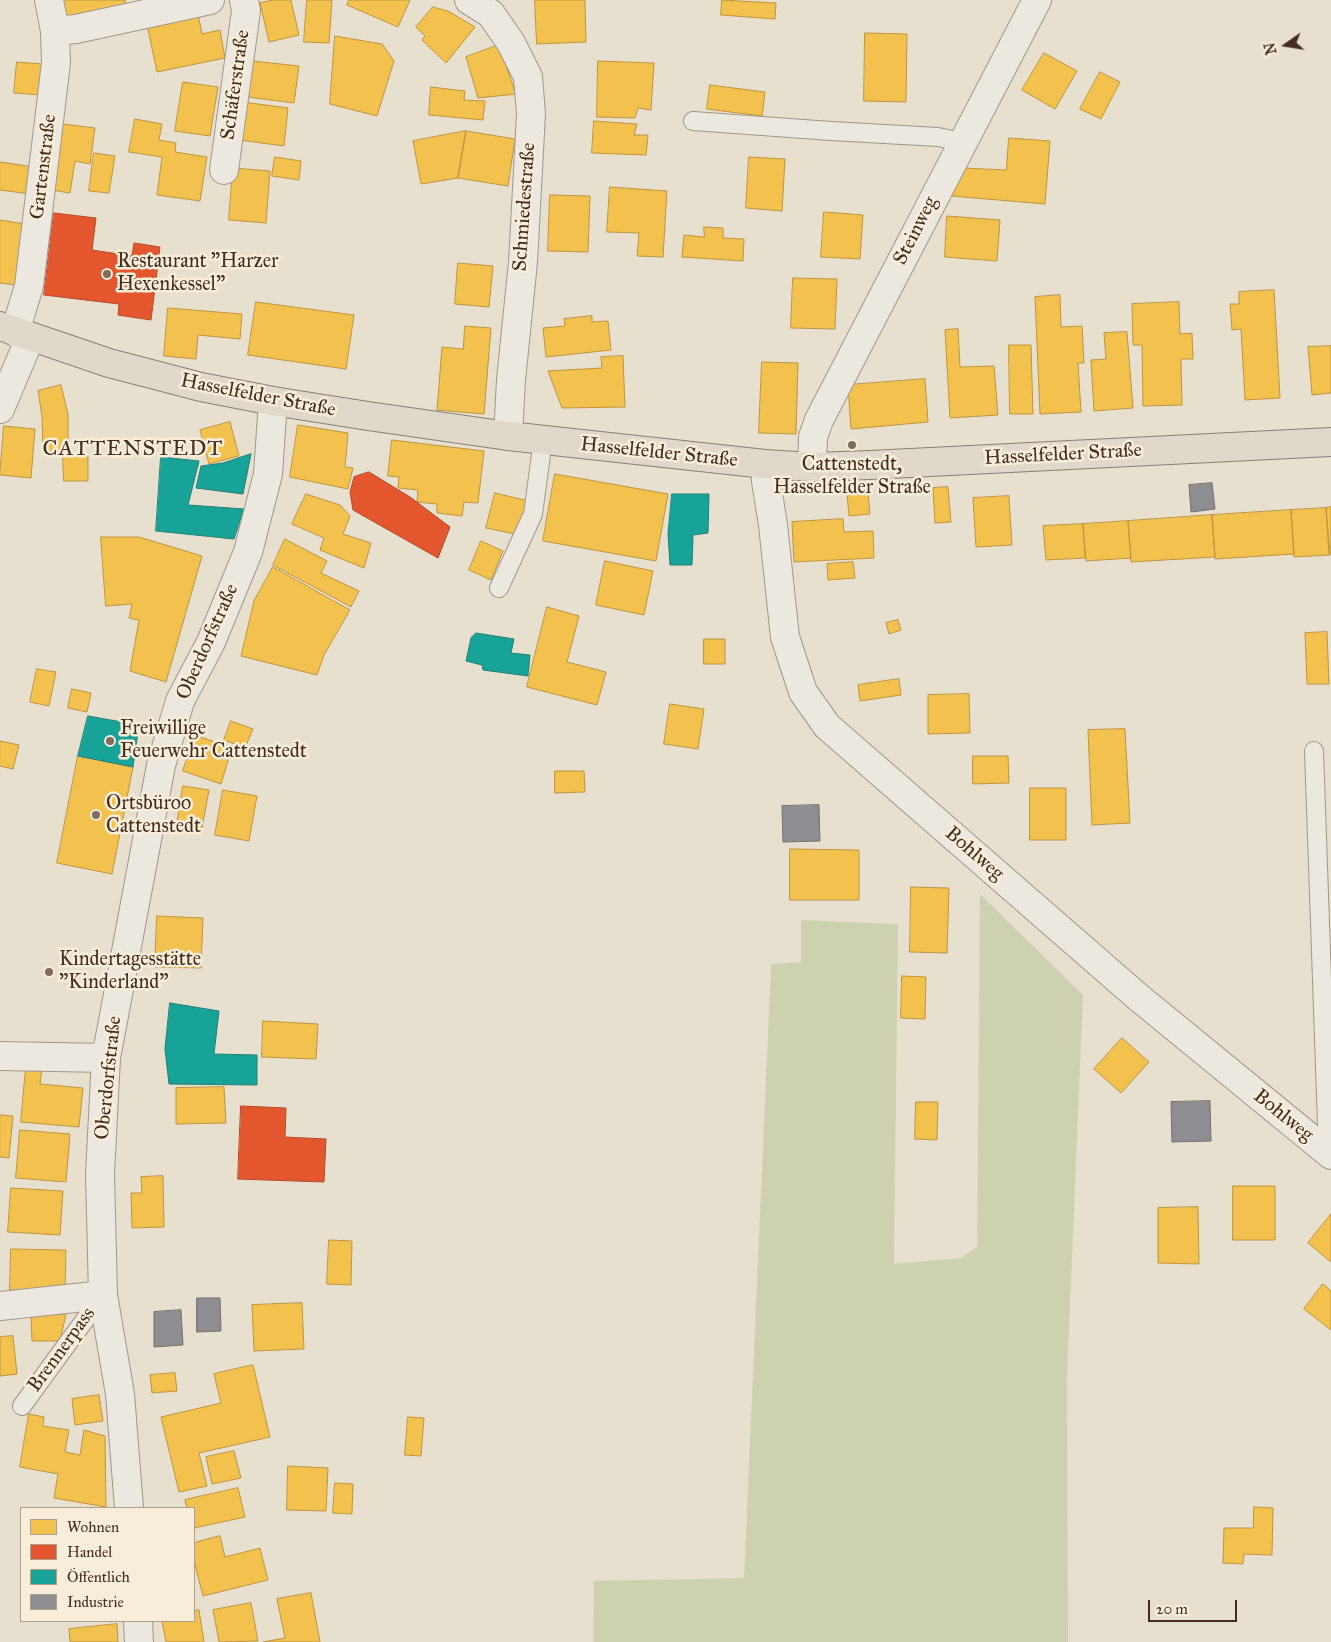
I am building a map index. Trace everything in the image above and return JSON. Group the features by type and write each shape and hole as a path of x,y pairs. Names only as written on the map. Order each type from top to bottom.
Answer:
{"main road":[{"name":"Hasselfelder Straße","path":"15,332 109,364 201,387 273,401 508,436 765,464 812,466 1331,442"}],"street":[{"name":"Gartenstraße","path":"0,409 15,332 29,286 56,63 55,31 49,0"},
{"path":"55,31 210,0"},
{"name":"Schäferstraße","path":"224,170 246,11 244,0"},
{"name":"Schmiedestraße","path":"469,0 491,14 511,43 528,77 531,114 522,262 508,436"},
{"name":"Steinweg","path":"812,466 813,438 819,420 1037,0"},
{"name":"Oberdorfstraße","path":"129,1507 120,1394 103,1295 100,1174 106,1058 161,765 180,701 211,642 248,552 268,474 273,401"},
{"name":"Bohlweg","path":"765,464 785,637 803,692 827,726 1130,990 1330,1154"},
{"path":"0,1056 106,1058"},
{"path":"0,1306 103,1295"},
{"path":"138,1622 139,1642"}],"lane":[{"path":"693,121 938,137 962,142"},
{"path":"499,588 533,514 543,440"},
{"path":"1314,751 1330,1154"},
{"name":"Brennerpass","path":"22,1406 103,1295"}],"green space":[{"path":"980,894 1083,995 1067,1377 1068,1642 593,1642 594,1581 744,1578 771,964 801,962 801,920 898,924 894,1264 961,1258 977,1247"}],"building: Wohnen":[{"path":"62,0 125,0 126,6 66,18"},
{"path":"274,0 291,0 299,35 269,42 260,3"},
{"path":"307,0 332,0 329,43 304,42"},
{"path":"349,0 410,0 398,27 347,5"},
{"path":"535,0 585,0 586,42 537,44"},
{"path":"722,0 776,3 775,19 721,15"},
{"path":"433,7 448,11 475,27 446,63 422,40 425,36 416,27"},
{"path":"197,9 202,34 220,30 225,58 157,72 146,20"},
{"path":"865,33 907,34 906,102 864,101"},
{"path":"335,36 382,44 394,61 377,116 330,104"},
{"path":"499,45 516,94 478,98 466,57"},
{"path":"1044,53 1077,71 1055,109 1022,90"},
{"path":"252,61 299,66 294,103 247,97"},
{"path":"598,61 654,63 651,110 638,108 635,118 597,117"},
{"path":"17,62 43,64 41,95 14,93"},
{"path":"1100,72 1120,82 1101,119 1080,109"},
{"path":"183,82 218,87 210,136 175,131"},
{"path":"710,85 765,92 762,116 707,109"},
{"path":"431,87 465,91 464,100 485,101 483,120 429,115"},
{"path":"243,102 288,108 284,146 239,140"},
{"path":"135,119 162,124 159,140 176,143 175,152 207,157 200,201 157,195 162,157 129,152"},
{"path":"594,121 637,124 634,135 648,135 646,155 592,153"},
{"path":"55,123 95,128 90,164 75,161 70,193 45,189"},
{"path":"466,131 458,178 421,184 413,141"},
{"path":"466,131 515,139 508,186 458,178"},
{"path":"1009,138 1050,141 1045,204 951,196 963,168 1006,170"},
{"path":"94,153 115,156 109,193 89,191"},
{"path":"275,157 301,161 299,180 272,176"},
{"path":"749,157 785,159 782,211 746,208"},
{"path":"0,162 34,167 30,194 0,190"},
{"path":"233,168 270,171 266,223 229,220"},
{"path":"610,187 667,191 663,257 637,256 639,233 607,232"},
{"path":"550,195 590,196 588,252 548,251"},
{"path":"824,212 863,215 860,259 821,257"},
{"path":"947,216 1000,220 997,261 945,257"},
{"path":"0,220 25,224 15,285 0,283"},
{"path":"704,227 723,228 723,238 744,239 743,261 682,257 684,235 704,237"},
{"path":"458,263 493,266 489,307 455,304"},
{"path":"793,278 837,279 835,329 791,328"},
{"path":"1274,290 1280,398 1245,400 1241,329 1232,330 1230,304 1239,304 1239,292"},
{"path":"1060,295 1061,327 1082,326 1084,363 1078,363 1081,412 1040,414 1035,297"},
{"path":"256,302 354,315 346,369 248,355"},
{"path":"1179,302 1180,334 1192,333 1193,359 1181,359 1182,405 1143,406 1142,345 1133,345 1132,304"},
{"path":"168,308 242,314 240,339 198,335 196,359 164,356"},
{"path":"592,316 592,322 608,321 611,350 546,357 543,328 565,326 564,319"},
{"path":"465,326 491,328 484,414 437,410 442,347 463,349"},
{"path":"958,329 960,367 994,366 998,415 950,418 945,330"},
{"path":"1127,332 1133,408 1094,411 1091,360 1106,359 1104,333"},
{"path":"1009,345 1031,345 1033,414 1010,414"},
{"path":"1331,346 1331,393 1312,395 1308,347"},
{"path":"623,356 625,407 562,408 548,371 602,368 601,357"},
{"path":"762,362 798,363 796,434 759,433"},
{"path":"925,379 928,422 851,429 848,385"},
{"path":"61,385 68,414 68,453 43,452 42,416 38,391"},
{"path":"230,422 239,456 209,464 200,430"},
{"path":"298,425 348,433 345,467 353,468 348,489 290,477"},
{"path":"4,426 35,429 31,478 0,475"},
{"path":"392,440 484,451 478,503 464,502 462,516 437,513 437,504 417,502 418,490 398,488 399,477 388,476"},
{"path":"63,456 88,456 88,481 64,481"},
{"path":"555,474 668,494 656,561 543,541"},
{"path":"948,487 951,522 935,523 933,488"},
{"path":"868,492 870,514 849,516 847,494"},
{"path":"495,493 529,501 520,535 486,528"},
{"path":"306,494 340,505 350,516 343,534 371,543 364,568 320,550 324,538 292,524"},
{"path":"1009,496 1012,545 976,547 973,498"},
{"path":"1331,507 1331,554 1329,554 1326,508"},
{"path":"1326,508 1330,555 1294,557 1291,510"},
{"path":"1291,510 1294,554 1215,559 1212,515"},
{"path":"1212,515 1215,557 1131,562 1128,521"},
{"path":"843,519 844,532 873,531 874,558 794,562 792,522"},
{"path":"1128,521 1131,558 1086,561 1083,524"},
{"path":"1083,524 1085,558 1046,560 1043,526"},
{"path":"101,537 139,537 202,556 166,682 130,671 139,620 129,618 132,604 106,606"},
{"path":"285,539 327,561 321,573 359,591 351,607 273,565"},
{"path":"481,541 503,551 491,580 469,570"},
{"path":"605,561 653,571 644,615 596,605"},
{"path":"853,562 855,578 828,580 827,564"},
{"path":"273,567 350,610 324,655 317,675 241,656 254,601"},
{"path":"547,607 579,616 567,662 606,672 597,705 527,687"},
{"path":"898,620 901,630 889,634 886,623"},
{"path":"1327,632 1329,684 1307,684 1305,633"},
{"path":"704,639 725,639 725,664 704,664"},
{"path":"37,669 56,672 49,706 30,702"},
{"path":"899,679 901,695 860,701 858,685"},
{"path":"72,689 91,693 87,712 68,708"},
{"path":"969,694 970,733 928,734 928,695"},
{"path":"670,704 704,709 698,749 664,744"},
{"path":"231,721 253,729 245,748 224,740"},
{"path":"1125,729 1130,823 1092,825 1088,730"},
{"path":"195,735 232,748 221,784 183,771"},
{"path":"0,741 19,745 13,769 0,766"},
{"path":"78,756 133,767 112,874 57,863"},
{"path":"973,756 1008,756 1009,783 973,784"},
{"path":"555,771 584,771 585,792 555,793"},
{"path":"183,786 209,790 202,828 177,824"},
{"path":"1030,788 1066,788 1066,840 1030,840"},
{"path":"223,790 257,796 249,841 215,835"},
{"path":"790,849 859,850 859,900 790,900"},
{"path":"911,887 949,888 947,953 910,952"},
{"path":"157,916 203,918 201,968 155,967"},
{"path":"902,976 926,977 925,1019 901,1018"},
{"path":"263,1021 318,1024 316,1059 262,1057"},
{"path":"1122,1038 1149,1062 1121,1093 1094,1069"},
{"path":"26,1067 42,1068 40,1084 83,1088 79,1127 21,1122"},
{"path":"224,1087 226,1123 176,1124 176,1088"},
{"path":"916,1102 938,1102 937,1140 915,1139"},
{"path":"0,1115 13,1116 9,1158 0,1157"},
{"path":"20,1130 70,1134 66,1182 16,1178"},
{"path":"163,1176 164,1227 132,1228 131,1193 142,1193 141,1177"},
{"path":"1233,1186 1275,1186 1275,1240 1233,1240"},
{"path":"11,1188 63,1191 60,1235 8,1232"},
{"path":"1198,1207 1199,1264 1158,1263 1158,1208"},
{"path":"1331,1214 1331,1262 1308,1243"},
{"path":"329,1240 352,1241 351,1285 327,1284"},
{"path":"11,1249 66,1250 65,1292 10,1290"},
{"path":"1323,1284 1331,1291 1331,1330 1304,1309"},
{"path":"302,1303 304,1349 254,1351 252,1305"},
{"path":"66,1314 60,1341 32,1341 31,1315"},
{"path":"13,1336 17,1374 0,1376 0,1337"},
{"path":"253,1365 270,1437 199,1453 207,1486 179,1492 161,1417 221,1403 214,1374"},
{"path":"175,1373 177,1391 152,1393 150,1375"},
{"path":"99,1395 103,1421 75,1425 72,1399"},
{"path":"29,1414 44,1417 43,1426 69,1430 65,1452 80,1455 84,1430 105,1436 106,1507 54,1498 58,1474 20,1467"},
{"path":"408,1417 424,1418 421,1456 405,1455"},
{"path":"234,1451 241,1478 212,1484 206,1457"},
{"path":"288,1466 328,1468 326,1511 287,1510"},
{"path":"335,1483 353,1484 352,1514 333,1513"},
{"path":"238,1488 245,1517 195,1528 195,1507 187,1507 185,1500"},
{"path":"1254,1507 1273,1508 1272,1555 1244,1554 1243,1564 1223,1563 1224,1528 1253,1528"},
{"path":"220,1536 225,1557 260,1548 268,1580 203,1596 195,1565 195,1543"},
{"path":"311,1593 320,1642 263,1642 285,1638 277,1599"},
{"path":"251,1603 258,1641 219,1642 213,1610"},
{"path":"199,1610 204,1642 166,1642 162,1622 195,1622 195,1611"},
{"path":"117,1624 118,1642 70,1642 69,1629"}],"building: Handel":[{"path":"54,213 96,218 92,250 132,256 134,243 160,247 151,320 118,315 119,304 44,295"},
{"path":"369,472 410,497 450,527 438,558 353,510 350,492 354,477"},
{"path":"241,1106 286,1108 285,1137 326,1139 324,1182 238,1179"}],"building: Öffentlich":[{"path":"251,454 243,494 196,488 201,466 223,463"},
{"path":"161,457 199,461 188,505 244,509 234,539 156,531"},
{"path":"672,494 709,494 708,533 693,535 692,565 670,565 668,534"},
{"path":"476,633 514,639 511,653 530,655 528,676 483,670 482,665 466,661 471,638"},
{"name":"Freiwillige Feuerwehr Cattenstedt","path":"88,716 139,725 133,767 78,756"},
{"path":"170,1003 219,1011 214,1054 257,1055 257,1085 169,1084 165,1049"}],"building: Industrie":[{"path":"1212,483 1215,509 1191,512 1189,485"},
{"path":"819,805 820,841 783,842 782,806"},
{"path":"1210,1101 1211,1141 1172,1142 1171,1102"},
{"path":"197,1298 220,1298 221,1331 197,1332"},
{"path":"181,1310 183,1345 154,1347 154,1312"}],"place":[{"name":"Restaurant \"Harzer Hexenkessel\"","path":"107,274"},
{"name":"Cattenstedt, Hasselfelder Straße","path":"852,445"},
{"name":"Freiwillige Feuerwehr Cattenstedt","path":"110,741"},
{"name":"Ortsbüroo Cattenstedt","path":"96,815"},
{"name":"Kindertagesstätte \"Kinderland\"","path":"49,972"}],"district":[{"name":"CATTENSTEDT","path":"133,450"}]}
